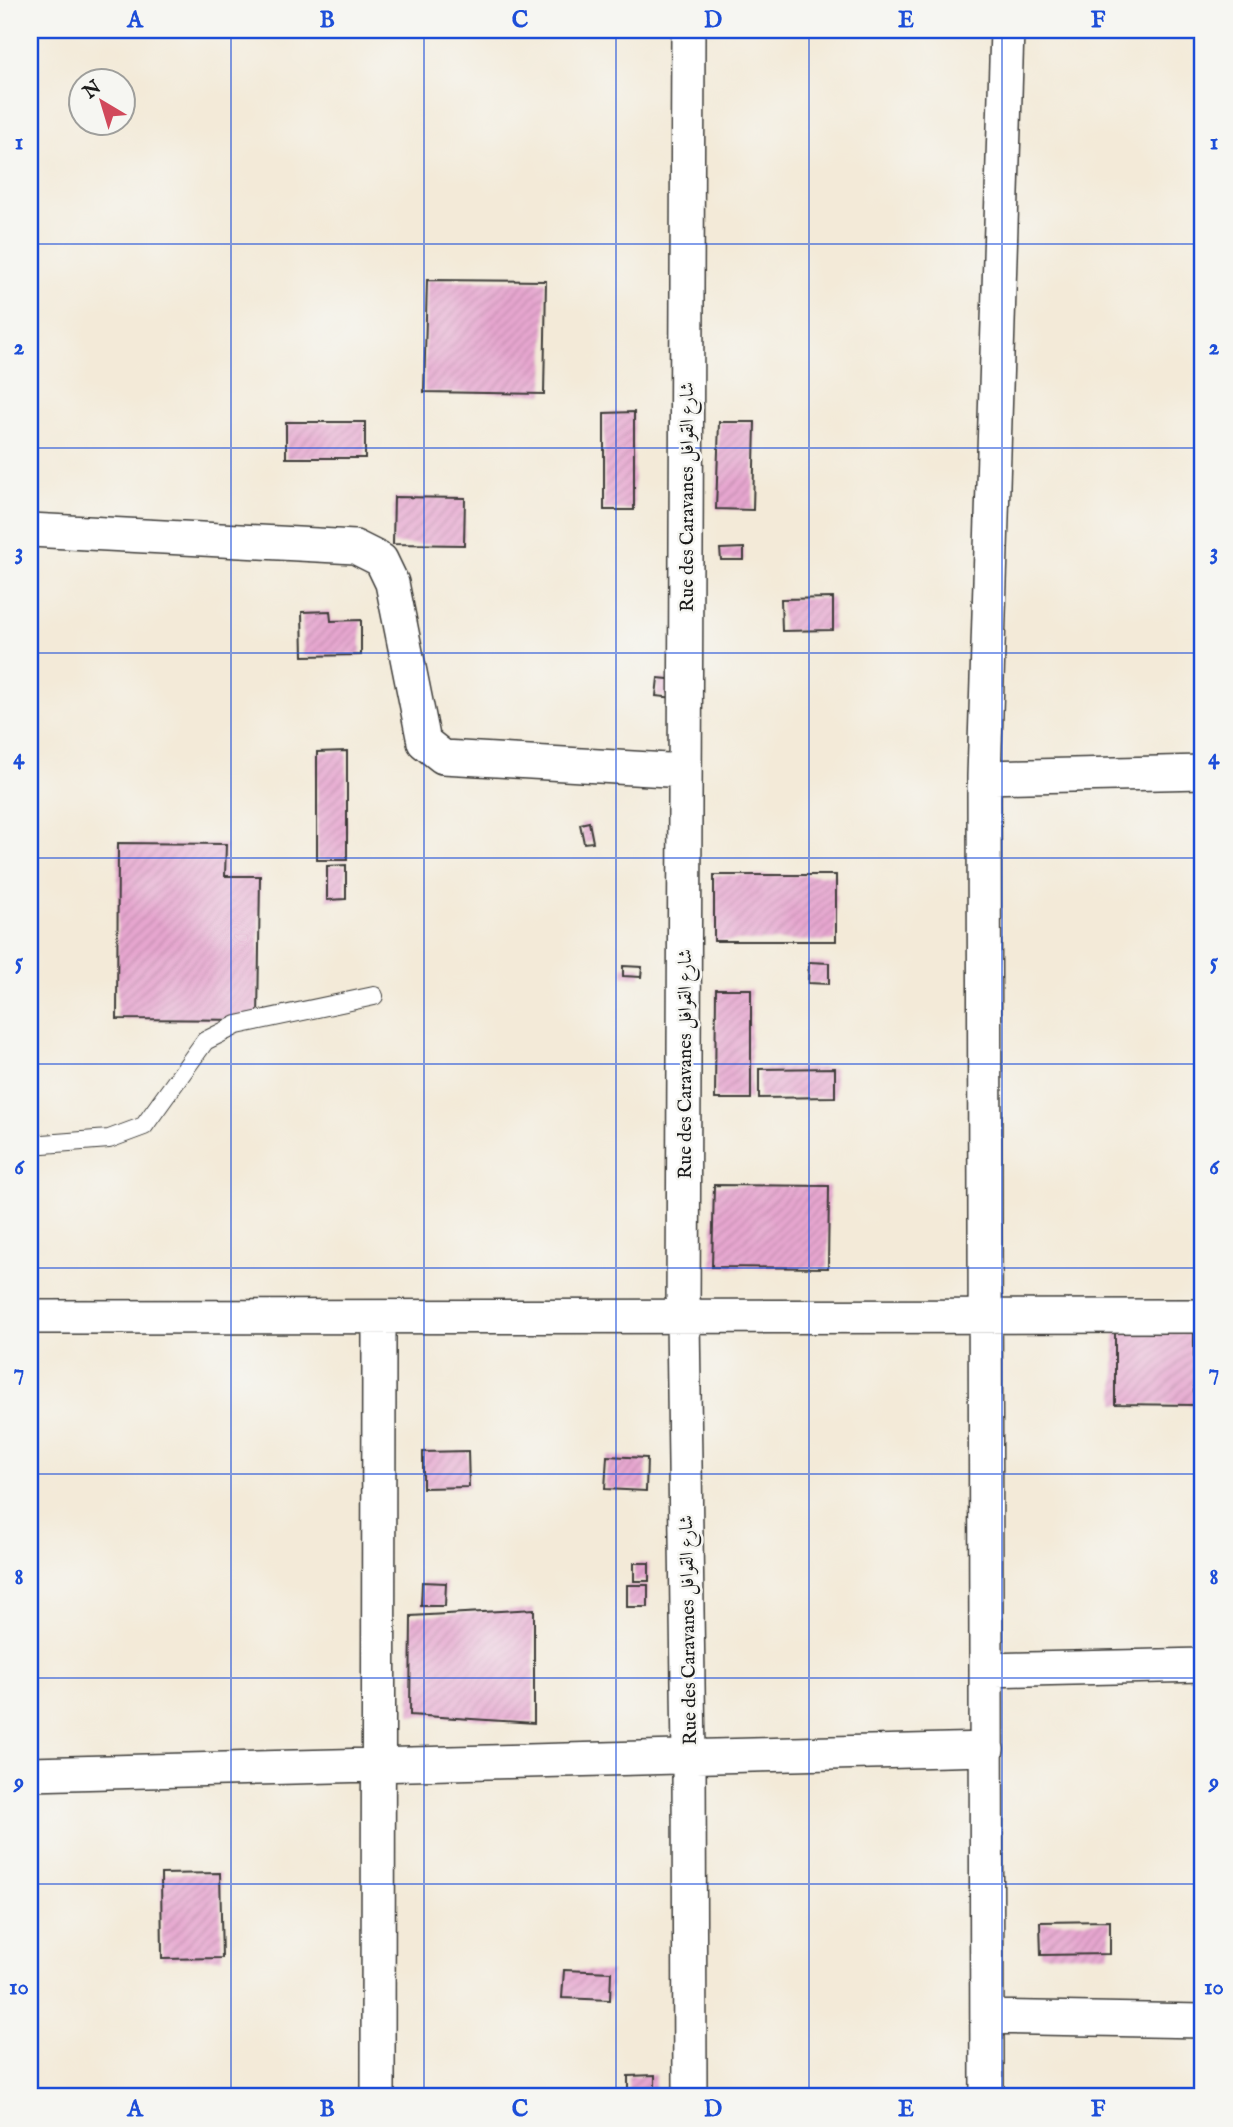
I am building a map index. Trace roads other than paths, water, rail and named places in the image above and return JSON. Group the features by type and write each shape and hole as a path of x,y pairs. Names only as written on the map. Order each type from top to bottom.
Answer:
{"street":[{"name":"Rue des Caravanes شارع القوافل","path":"688,30 683,1317 690,2097"},
{"path":"987,2097 984,777 1007,30"},
{"path":"30,530 355,547 381,560 392,583 425,742 443,757 685,771"},
{"path":"984,777 1203,772"},
{"path":"30,1317 1203,1316"},
{"path":"378,2097 379,1317"},
{"path":"986,1670 1203,1665"},
{"path":"30,1774 987,1749"},
{"path":"987,2017 1203,2021"}],"lane":[{"path":"30,1145 108,1139 144,1126 205,1041 237,1025 374,996"}]}
